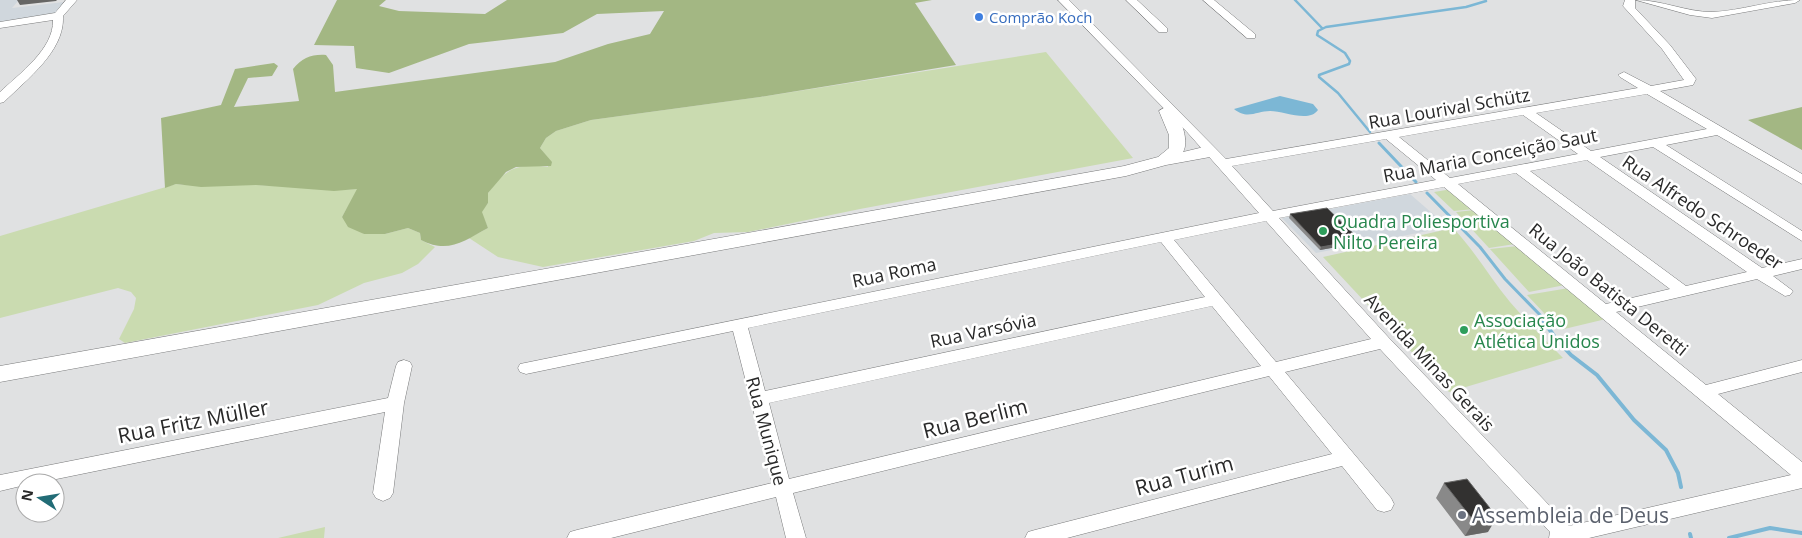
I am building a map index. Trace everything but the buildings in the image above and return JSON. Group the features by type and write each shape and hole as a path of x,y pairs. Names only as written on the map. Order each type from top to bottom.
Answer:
{"main road":[{"path":"1167,111 1177,135 1171,154"},
{"path":"0,374 1107,175 1171,154 1203,149"}],"street":[{"path":"0,25 58,16 72,0"},
{"name":"Avenida Minas Gerais","path":"1063,0 1190,129 1203,149 1251,193 1267,214 1562,537"},
{"path":"1131,0 1163,30"},
{"path":"1208,0 1252,36"},
{"name":"Rua Lourival Schütz","path":"1220,164 1683,85 1690,80 1688,74 1631,10 1628,6 1630,0"},
{"path":"1641,0 1690,12 1712,14 1794,0"},
{"path":"0,99 47,50 57,34 60,24 58,16"},
{"path":"1624,75 1802,180"},
{"name":"Avenida Minas Gerais","path":"1154,92 1167,111 1203,149 1231,183 1267,214"},
{"name":"Rua Alfredo Schroeder","path":"1526,112 1785,291"},
{"name":"Rua Maria Conceição Saut","path":"1267,214 1719,131"},
{"name":"Rua João Batista Deretti","path":"1390,136 1802,473"},
{"path":"1655,143 1802,237"},
{"path":"1520,169 1683,291"},
{"name":"Rua Roma","path":"526,368 1164,237 1267,214"},
{"path":"1164,237 1384,504"},
{"path":"1603,310 1802,264"},
{"name":"Rua Varsóvia","path":"759,399 1216,300"},
{"name":"Rua Munique","path":"739,324 796,538"},
{"name":"Rua Berlim","path":"577,538 1384,342"},
{"path":"0,369 136,349"},
{"path":"383,493 395,403 404,366"},
{"path":"1703,392 1802,366"},
{"name":"Rua Fritz Müller","path":"0,483 395,403"},
{"name":"Rua Turim","path":"1035,538 1346,458"},
{"path":"1562,537 1802,480"}],"shaded area":[{"path":"0,0 19,0 12,8 64,2 55,13 0,22"},
{"path":"1410,194 1448,227 1316,253 1282,218"}],"green space":[{"path":"337,0 386,0 379,6 399,11 485,14 507,0 932,0 915,3 956,65 760,97 591,120 556,131 546,138 540,148 552,162 551,166 516,167 506,172 488,193 488,203 482,212 488,228 463,241 448,246 439,246 421,240 420,233 408,228 385,234 364,234 348,227 342,217 357,189 334,191 256,185 201,187 176,184 165,188 161,118 221,105 235,69 274,63 278,66 272,76 248,78 234,107 299,101 293,69 304,59 316,55 326,55 333,65 335,92 555,62 608,44 650,34 664,11 597,14 563,33 469,44 389,73 356,68 354,46 314,45"},
{"path":"1046,52 1133,158 748,232 714,233 694,241 543,267 498,257 469,238 488,228 481,212 488,203 488,193 500,178 513,169 520,167 548,167 548,158 540,148 546,138 556,131 591,120 760,97"},
{"path":"1802,107 1802,150 1748,120"},
{"path":"176,184 358,189 342,217 364,234 385,234 408,228 420,233 421,240 435,247 418,264 402,273 364,283 318,305 125,343 119,339 134,309 136,298 131,292 118,288 0,318 0,236"},
{"path":"1452,189 1474,209 1454,211 1434,192"},
{"path":"1475,210 1515,244 1489,248 1456,212"},
{"name":"Associação Atlética Unidos","path":"1453,228 1510,302 1563,358 1449,392 1323,257"},
{"path":"1518,246 1565,285 1529,292 1490,249"},
{"path":"1569,288 1606,319 1560,330 1527,295"},
{"path":"325,527 324,538 278,538"}],"water":[{"path":"1280,96 1313,104 1318,110 1309,116 1303,116 1276,111 1243,114 1234,109"}],"waterway":[{"path":"1295,0 1322,28"},
{"path":"1370,132 1338,93 1319,77 1319,75 1349,64 1350,61 1345,53 1317,35 1318,31 1326,27 1466,7 1486,1"},
{"path":"1379,143 1416,182"},
{"path":"1427,193 1480,247 1505,279 1543,318"},
{"path":"1541,317 1556,339 1571,355 1597,375 1634,420 1666,450 1678,473 1681,487"},
{"path":"1729,538 1770,528 1802,533"},
{"path":"1690,534 1691,538"}],"place":[{"name":"Comprão Koch","path":"979,17"},
{"name":"Quadra Poliesportiva Nilto Pereira","path":"1323,231"},
{"name":"Associação Atlética Unidos","path":"1464,330"},
{"name":"Assembleia de Deus","path":"1462,515"}]}
